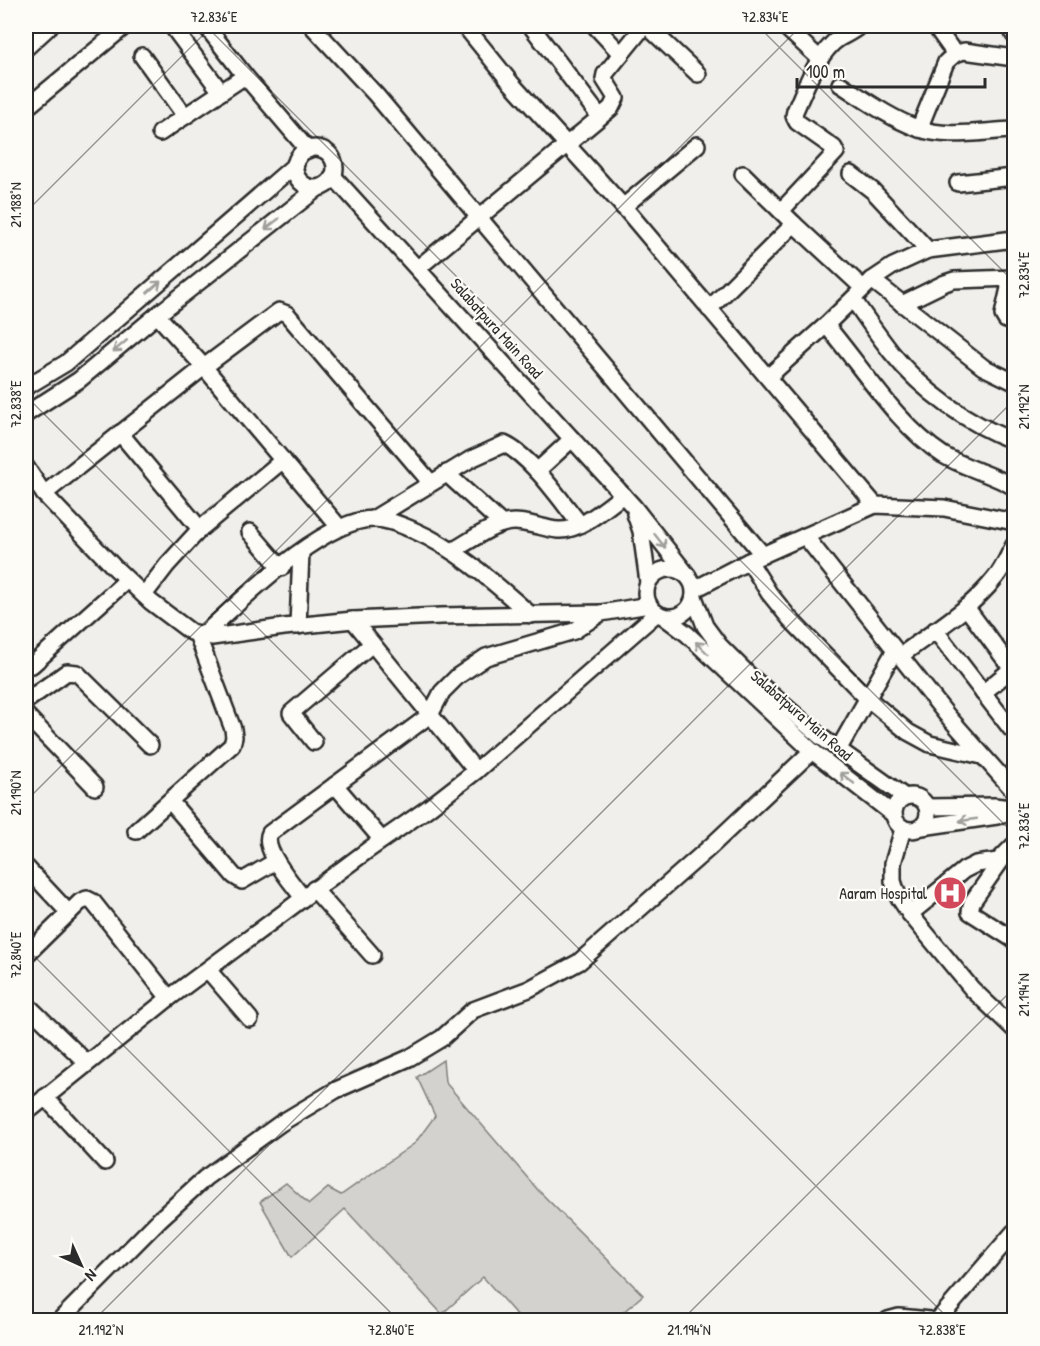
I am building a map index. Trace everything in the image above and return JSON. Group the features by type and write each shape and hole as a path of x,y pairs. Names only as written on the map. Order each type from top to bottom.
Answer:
{"street":[{"path":"26,48 50,26"},
{"path":"26,108 125,26"},
{"path":"172,26 221,92"},
{"path":"206,26 308,150"},
{"path":"312,26 376,95 479,217 756,558 769,593 790,619 867,698 908,732 930,744 982,756"},
{"path":"465,26 511,83 623,207 875,505"},
{"path":"531,26 600,117"},
{"path":"595,26 621,54"},
{"path":"418,268 567,145 615,102 616,98 604,79 605,74 645,26 698,74"},
{"path":"784,26 820,59"},
{"path":"829,26 841,37"},
{"path":"781,211 837,152 797,122 794,116 820,59 834,41 859,26"},
{"path":"936,26 955,54"},
{"path":"1010,26 1014,35"},
{"path":"919,129 946,62 955,54 964,51 1014,58"},
{"path":"142,56 185,116"},
{"path":"160,133 245,76"},
{"path":"840,84 893,117 919,129 954,134 1014,130"},
{"path":"623,207 697,145"},
{"path":"26,387 66,363 296,164 302,153 321,149 327,152 334,163 333,176 324,186 318,188 157,315 79,380 26,414"},
{"path":"296,164 301,182 306,186 318,188"},
{"path":"743,174 862,289 892,353 937,397 965,418 1014,441"},
{"path":"851,174 873,191 928,250"},
{"name":"Salabatpura Main Road","path":"333,176 628,501 692,588 705,626 719,645 750,676 838,750 904,796"},
{"path":"958,183 1014,177"},
{"path":"710,309 794,224"},
{"path":"768,377 862,289 911,256 928,250 1014,239"},
{"path":"902,304 954,280 1013,278 1003,315 1006,320 1014,323"},
{"path":"862,289 902,304 983,367 1014,382"},
{"path":"44,494 272,314 279,311 287,314 431,483"},
{"path":"157,315 339,527"},
{"path":"826,325 876,390 924,440 944,455 1014,487"},
{"path":"120,434 200,528"},
{"path":"537,471 572,439"},
{"path":"200,635 301,552 339,527 373,519 446,474 504,444 512,448 537,471 580,524"},
{"path":"144,595 200,528 283,460"},
{"path":"26,467 44,494 144,595 175,622 191,632 212,638 352,620 657,611 672,617 680,615 692,605 692,588 675,568 653,576 648,582"},
{"path":"446,474 502,524"},
{"path":"453,550 502,524 518,522 560,531 570,529 628,501 641,531 648,582 646,590 657,611"},
{"path":"692,588 875,505 944,508 1014,522"},
{"path":"373,519 395,522 453,550 531,615"},
{"path":"250,532 281,568"},
{"path":"805,536 982,756 1014,791"},
{"path":"838,750 867,698 898,653 966,607 996,578 1014,545"},
{"path":"298,626 301,552"},
{"path":"51,684 29,661 127,579"},
{"path":"966,607 1013,668 983,693"},
{"path":"26,1113 169,998 476,771 657,611"},
{"name":"Salabatpura Main Road","path":"657,611 687,634 812,752 893,814"},
{"path":"372,955 276,861 268,845 267,839 270,833 430,715 442,692 458,676 486,657 574,631 601,612"},
{"path":"352,620 476,771"},
{"path":"935,630 1011,729"},
{"path":"136,831 229,750 234,737 200,635"},
{"path":"315,742 291,713 372,644"},
{"path":"26,701 68,672 77,673 150,745"},
{"path":"26,715 95,787"},
{"path":"60,1320 160,1219 205,1178 281,1123 336,1090 409,1058 442,1038 473,1010 529,989 579,962 709,848 812,752"},
{"path":"335,785 382,840"},
{"path":"922,827 928,818 927,807 920,798 904,796 896,804 893,814 896,823 903,829 913,831 922,827 997,816 1014,809"},
{"path":"170,801 234,876 242,881 276,861"},
{"path":"927,807 994,806 1014,809"},
{"path":"903,829 892,863 893,881 898,896 910,914 972,989 1014,1029"},
{"path":"910,914 964,870 976,864 998,861 1010,850"},
{"path":"1010,850 972,902 970,912 1014,940"},
{"path":"26,867 69,913"},
{"path":"26,955 80,902 87,899 93,902 169,998"},
{"path":"208,970 250,1019"},
{"path":"26,1004 87,1063"},
{"path":"45,1097 105,1162"},
{"path":"938,1320 1014,1233"},
{"path":"888,1320 899,1317 930,1320"}],"shaded area":[{"path":"443,1060 445,1082 538,1190 643,1295 614,1320 521,1320 483,1277 442,1314 345,1209 292,1257 260,1202 286,1183 309,1204 328,1188 341,1195 415,1143 435,1116 417,1077"}],"place":[{"name":"Aaram Hospital","path":"950,893"}]}
